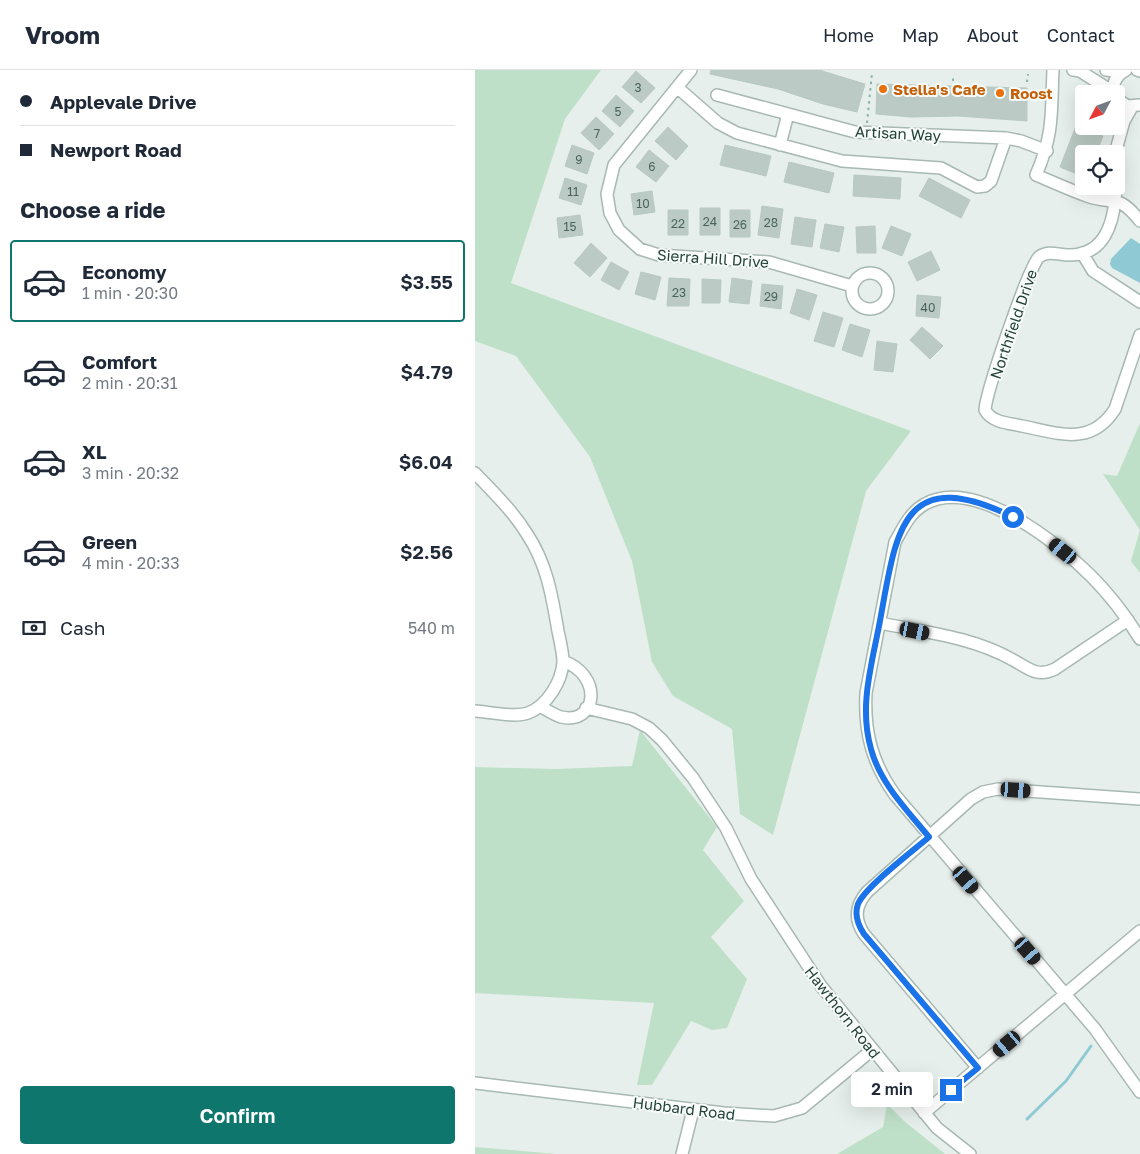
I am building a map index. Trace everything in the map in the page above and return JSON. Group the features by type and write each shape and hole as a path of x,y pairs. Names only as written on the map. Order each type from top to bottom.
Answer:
{"street":[{"name":"Sierra Hill Drive","path":"691,70 619,157 610,174 607,194 610,213 625,238 640,249 659,255 769,262 852,286"},
{"path":"1053,70 1051,130 1047,150 1037,175 1087,196 1115,200 1127,206 1140,221"},
{"path":"1079,70 1101,85"},
{"path":"1106,70 1124,71"},
{"path":"1113,85 1124,71"},
{"path":"678,88 728,129 780,145 855,163 941,168 977,187 985,186 991,181 1006,138"},
{"name":"Artisan Way","path":"717,95 866,133 1006,138 1047,150"},
{"path":"1118,145 1124,121 1136,106"},
{"path":"780,145 788,114"},
{"path":"1115,195 1114,217 1108,232 1097,245 1082,253 1093,271 1140,302"},
{"name":"Northfield Drive","path":"1082,253 1069,255 1048,253 1037,258 1008,332 988,395 985,410 988,415 993,419 1064,436 1084,433 1102,424 1115,408 1140,335"},
{"path":"475,473 519,522 543,562 552,592 563,661 560,676 553,691 540,706 527,714 475,711"},
{"path":"1140,639 1128,620 1092,577 1072,558 1033,529 987,505 973,500 948,497 925,504 907,520 901,531 892,553 866,693 866,724 870,748 885,780 929,837 1095,1029 1140,1092"},
{"path":"880,623 969,642 1013,659 1032,672 1044,674 1055,669 1128,620"},
{"path":"540,706 559,717 568,718 576,716 586,708 591,697 589,681 582,671 563,661"},
{"name":"Hawthorn Road","path":"586,708 632,719 657,735 701,790 740,852 751,879 802,960 924,1113 951,1141 970,1154"},
{"path":"978,1068 864,934 857,918 858,904 867,892 971,799 991,789 1140,798"},
{"path":"924,1113 1140,931"},
{"name":"Hubbard Road","path":"475,1083 755,1116 790,1113 812,1101 872,1050"},
{"path":"682,1154 693,1110"}],"path":[{"path":"867,126 872,73"},
{"path":"1027,82 1028,74"},
{"path":"953,76 953,82"}],"green space":[{"path":"475,70 601,70 565,119 511,283 911,431 866,491 773,835 740,814 732,729 673,696 652,662 632,561 590,457 516,356 475,341"},
{"path":"1140,423 1140,530 1103,474 1117,476"},
{"path":"1140,530 1140,573 1131,561"},
{"path":"640,730 717,827 703,850 744,901 711,937 747,979 727,1028 712,1030 691,1021 652,1085 637,1085 654,1003 475,993 475,767 555,769 632,766"},
{"path":"887,1104 904,1121 945,1154 837,1154 883,1127"},
{"path":"475,1147 556,1154 475,1154"}],"water":[{"path":"1131,238 1140,244 1140,283 1112,268 1110,264 1111,259"}],"building":[{"path":"711,70 819,70 865,84 857,112 823,104 778,89 710,74"},
{"path":"636,71 655,88 641,103 622,87"},
{"path":"877,84 1027,88 1027,121 958,116 911,117 876,114"},
{"path":"616,95 634,111 620,127 602,111"},
{"path":"596,117 614,134 599,150 581,133"},
{"path":"668,127 688,146 676,160 655,141"},
{"path":"1075,129 1075,135 1103,136 1100,145 1075,145 1075,173 1060,167"},
{"path":"572,145 594,153 587,174 565,166"},
{"path":"725,145 771,156 766,176 720,165"},
{"path":"649,150 669,166 656,182 636,167"},
{"path":"789,162 834,173 829,193 784,182"},
{"path":"854,175 901,178 900,199 853,196"},
{"path":"565,178 587,185 581,205 559,198"},
{"path":"929,178 970,200 961,218 919,196"},
{"path":"652,191 655,212 634,215 631,194"},
{"path":"762,206 783,209 779,238 758,235"},
{"path":"700,208 720,208 720,235 700,235"},
{"path":"668,210 688,210 688,235 668,235"},
{"path":"730,210 750,210 750,237 730,237"},
{"path":"580,215 583,235 559,238 557,218"},
{"path":"795,217 816,220 812,247 791,244"},
{"path":"825,224 844,227 839,252 820,248"},
{"path":"875,226 876,253 857,253 856,227"},
{"path":"891,226 911,234 902,256 882,248"},
{"path":"591,243 607,258 590,277 574,263"},
{"path":"931,251 940,270 917,281 908,262"},
{"path":"611,262 629,272 619,290 601,280"},
{"path":"641,272 661,277 655,300 635,294"},
{"path":"669,278 690,279 689,306 667,306"},
{"path":"732,278 752,281 749,304 729,302"},
{"path":"702,279 721,280 720,303 702,303"},
{"path":"762,284 783,286 781,309 760,306"},
{"path":"797,289 817,295 809,320 790,313"},
{"path":"917,295 941,297 939,318 916,316"},
{"path":"823,312 843,318 834,347 814,341"},
{"path":"850,324 870,330 862,357 842,350"},
{"path":"922,327 943,346 930,359 910,340"},
{"path":"877,341 897,344 893,372 874,370"}],"waterway":[{"path":"1027,1119 1066,1081 1091,1046"}],"place":[{"name":"Stella's Cafe","path":"883,89"},
{"name":"Roost","path":"1000,93"}],"route":[{"path":"951,1090 978,1068 864,934 857,918 858,904 867,892 929,837 895,795 878,770 870,748 866,724 866,693 889,565 895,542 907,520 925,504 936,499 948,497 973,500 1013,517"}]}
